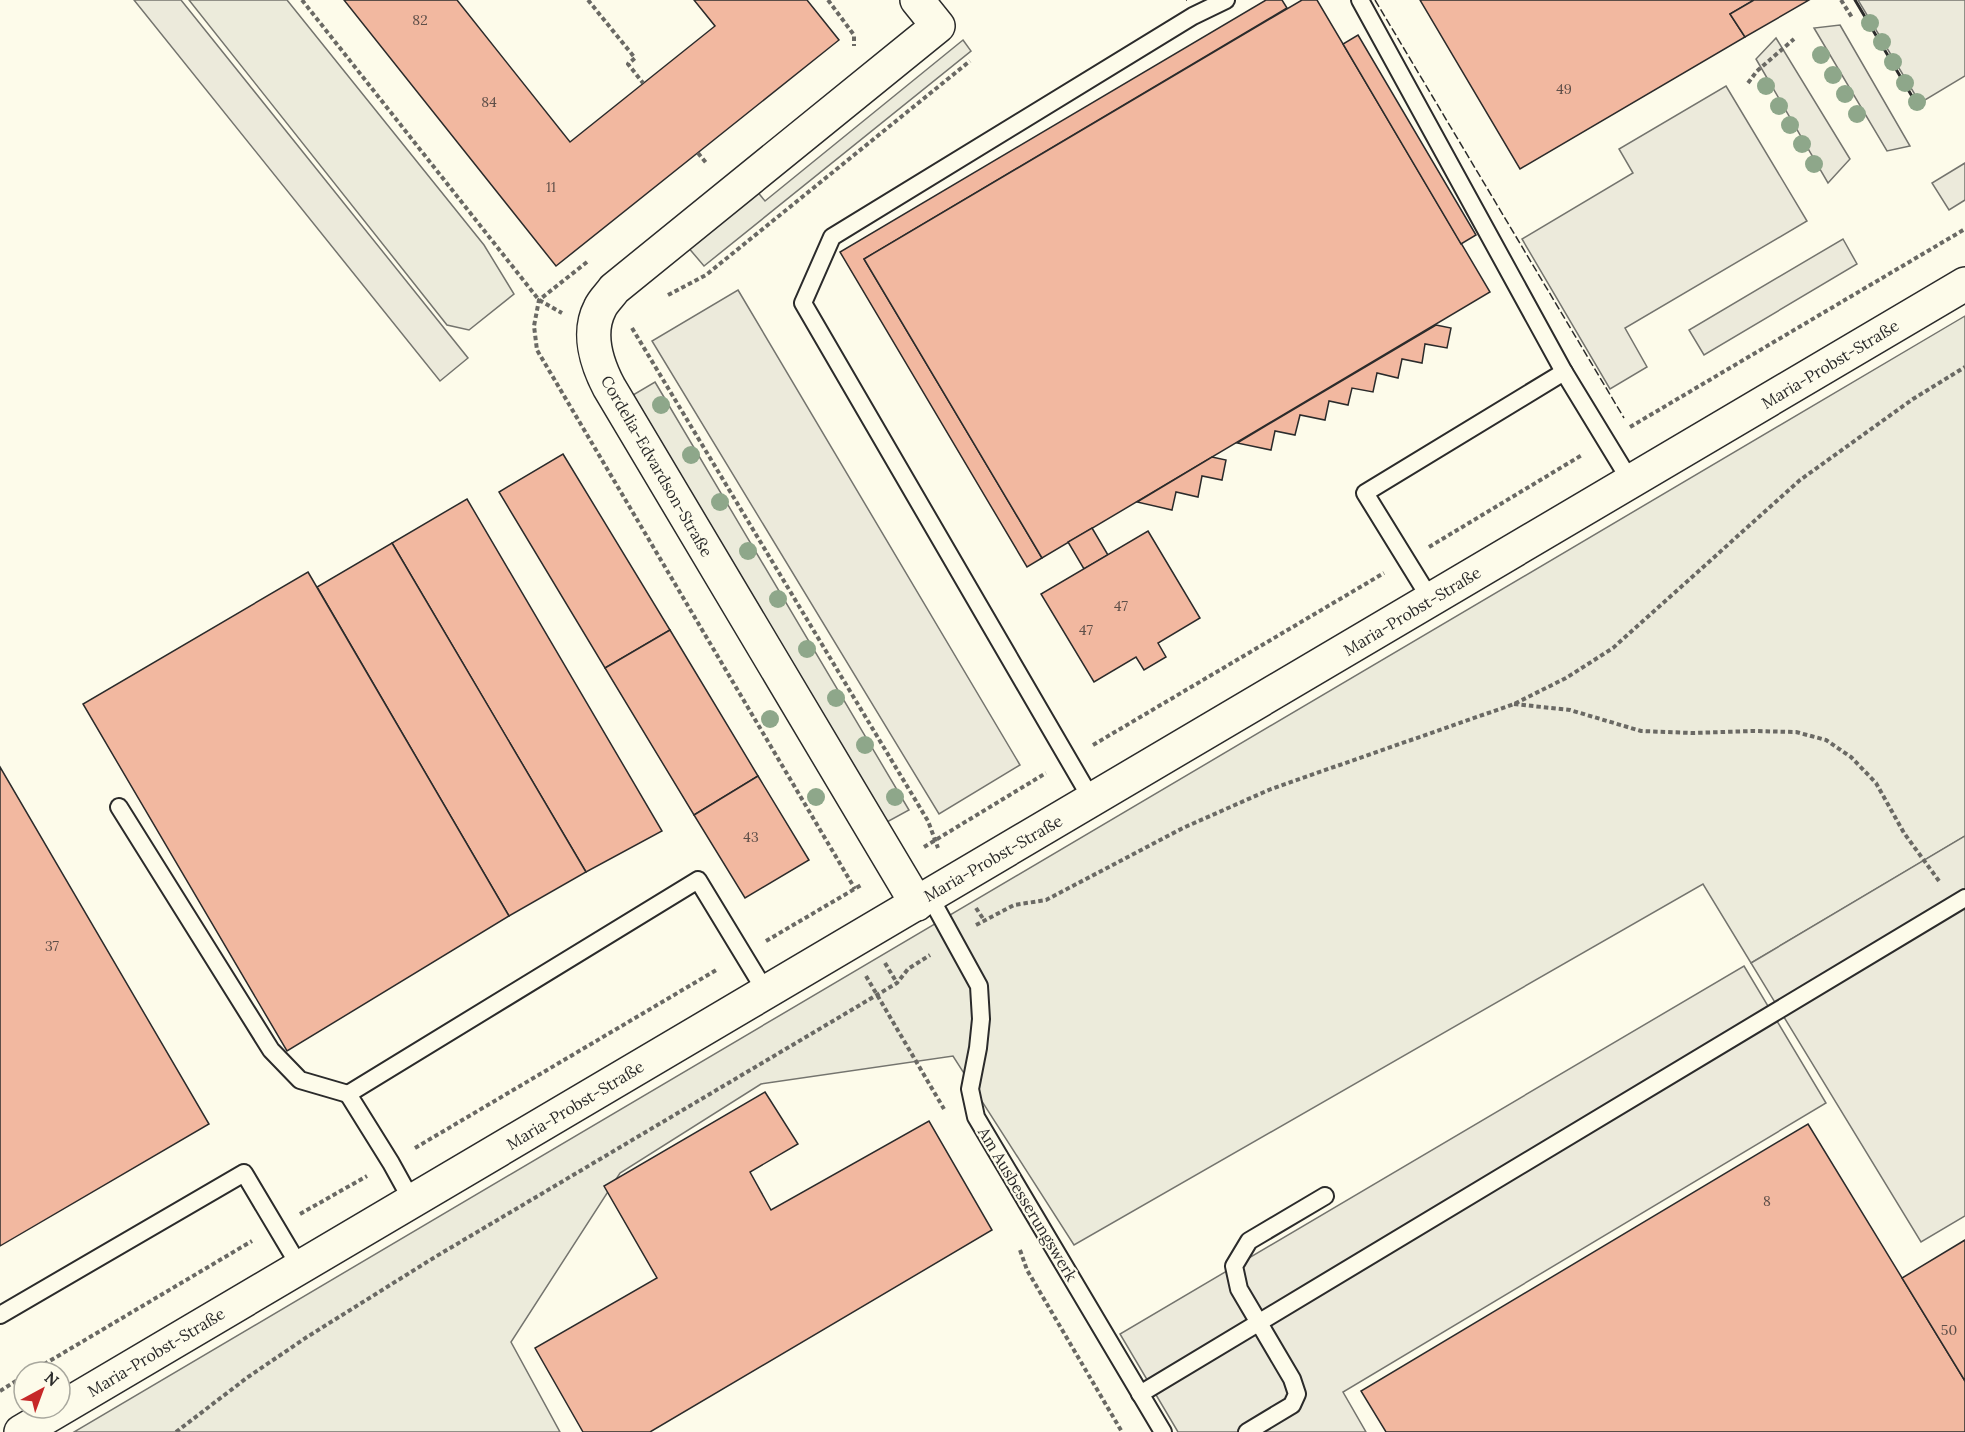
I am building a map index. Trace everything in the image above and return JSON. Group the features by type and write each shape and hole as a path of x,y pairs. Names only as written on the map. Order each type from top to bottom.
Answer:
{"street":[{"name":"Cordelia-Edvardson-Straße","path":"917,0 938,26 614,289 599,309 594,331 597,362 609,387 894,865 923,899"},
{"name":"Maria-Probst-Straße","path":"21,1432 1965,284"}],"lane":[{"path":"1092,800 803,303 832,237 1193,16 1226,0"},
{"path":"1360,0 1564,372 1631,482"},
{"path":"1431,600 1365,492 1564,372"},
{"path":"119,807 271,1050 300,1080 348,1094 412,1201"},
{"path":"348,1094 698,880 766,992"},
{"name":"Am Ausbesserungswerk","path":"923,899 954,938 979,986 981,1019 970,1089 976,1117 1163,1432"},
{"path":"1140,1394 1959,902"},
{"path":"0,1315 244,1173 300,1267"},
{"path":"1247,1432 1292,1406 1297,1394 1292,1379 1239,1289 1234,1266 1249,1241 1325,1196"}],"path":[{"path":"302,0 539,300 594,331"},
{"path":"588,0 635,58 628,64 643,83"},
{"path":"828,0 854,35 855,44 850,52"},
{"path":"1841,0 1852,19"},
{"path":"1748,82 1757,71 1794,39"},
{"path":"665,296 705,275 970,61"},
{"path":"698,153 707,164 716,157"},
{"path":"52,1360 277,1227 391,1163 1965,229"},
{"path":"595,255 539,300 534,326 537,350 855,888"},
{"path":"632,326 633,332 928,821 934,841"},
{"path":"176,1432 248,1377 307,1337 435,1257 897,982 908,969 954,938 1014,905 1046,900 1183,828 1271,789 1514,704 1566,678 1614,648 1800,480 1913,399 1965,367"},
{"path":"1514,704 1570,710 1641,731 1692,734 1754,731 1796,732 1826,741 1851,757 1875,783 1904,833 1959,902"}],"shaded area":[{"path":"134,0 181,0 468,358 440,381"},
{"path":"189,0 287,0 484,245 514,294 469,330 447,325"},
{"path":"1858,0 1965,0 1965,76 1920,103"},
{"path":"1840,25 1910,146 1887,151 1814,28"},
{"path":"1776,38 1850,159 1828,183 1756,59"},
{"path":"963,40 971,51 704,266 687,246 756,190 765,201"},
{"path":"1726,86 1807,221 1625,328 1647,367 1610,389 1522,239 1633,173 1619,149"},
{"path":"1965,163 1965,200 1949,210 1932,183"},
{"path":"1843,239 1857,264 1704,355 1689,330"},
{"path":"738,290 1020,765 939,814 652,341"},
{"path":"1965,316 1965,836 1751,963 1703,884 1074,1245 953,1056 761,1084 620,1173 511,1342 560,1432 74,1432"},
{"path":"655,382 909,810 887,822 633,395"},
{"path":"1965,836 1965,1216 1921,1242 1751,963"},
{"path":"1744,966 1826,1103 1343,1392 1366,1432 1178,1432 1120,1334"}],"building":[{"path":"344,0 457,0 570,142 715,26 694,0 807,0 839,40 556,266"},
{"path":"1266,0 1282,0 1287,8 864,259 1042,558 1027,567 840,252"},
{"path":"1302,0 1317,0 1490,292 1042,558 864,259"},
{"path":"1420,0 1754,0 1730,14 1745,37 1520,169"},
{"path":"1754,0 1809,0 1745,37 1730,14"},
{"path":"1358,35 1476,235 1461,244 1343,44"},
{"path":"1436,325 1451,328 1447,348 1425,344 1422,363 1402,359 1398,378 1377,373 1373,392 1352,388 1348,405 1329,401 1325,420 1300,415 1295,435 1275,431 1271,450 1237,443"},
{"path":"563,454 670,630 605,668 499,492"},
{"path":"1212,457 1226,460 1222,480 1202,476 1198,497 1176,492 1172,510 1137,502"},
{"path":"467,499 662,831 586,872 392,543"},
{"path":"1092,528 1108,555 1084,569 1068,542"},
{"path":"1148,531 1200,618 1158,643 1166,657 1144,670 1136,657 1094,682 1041,594"},
{"path":"392,543 586,872 509,916 317,587"},
{"path":"308,572 509,916 287,1051 83,704"},
{"path":"670,630 758,776 694,815 605,668"},
{"path":"0,767 209,1124 0,1246"},
{"path":"758,776 809,860 745,898 694,815"},
{"path":"765,1092 798,1144 750,1172 771,1210 929,1121 992,1230 650,1432 583,1432 535,1348 657,1278 604,1186"},
{"path":"1808,1124 1965,1381 1965,1432 1386,1432 1361,1391"},
{"path":"1965,1240 1965,1381 1902,1278"}],"fence":[{"path":"1375,0 1624,418"}],"wall":[{"path":"1855,0 1919,108"}]}
